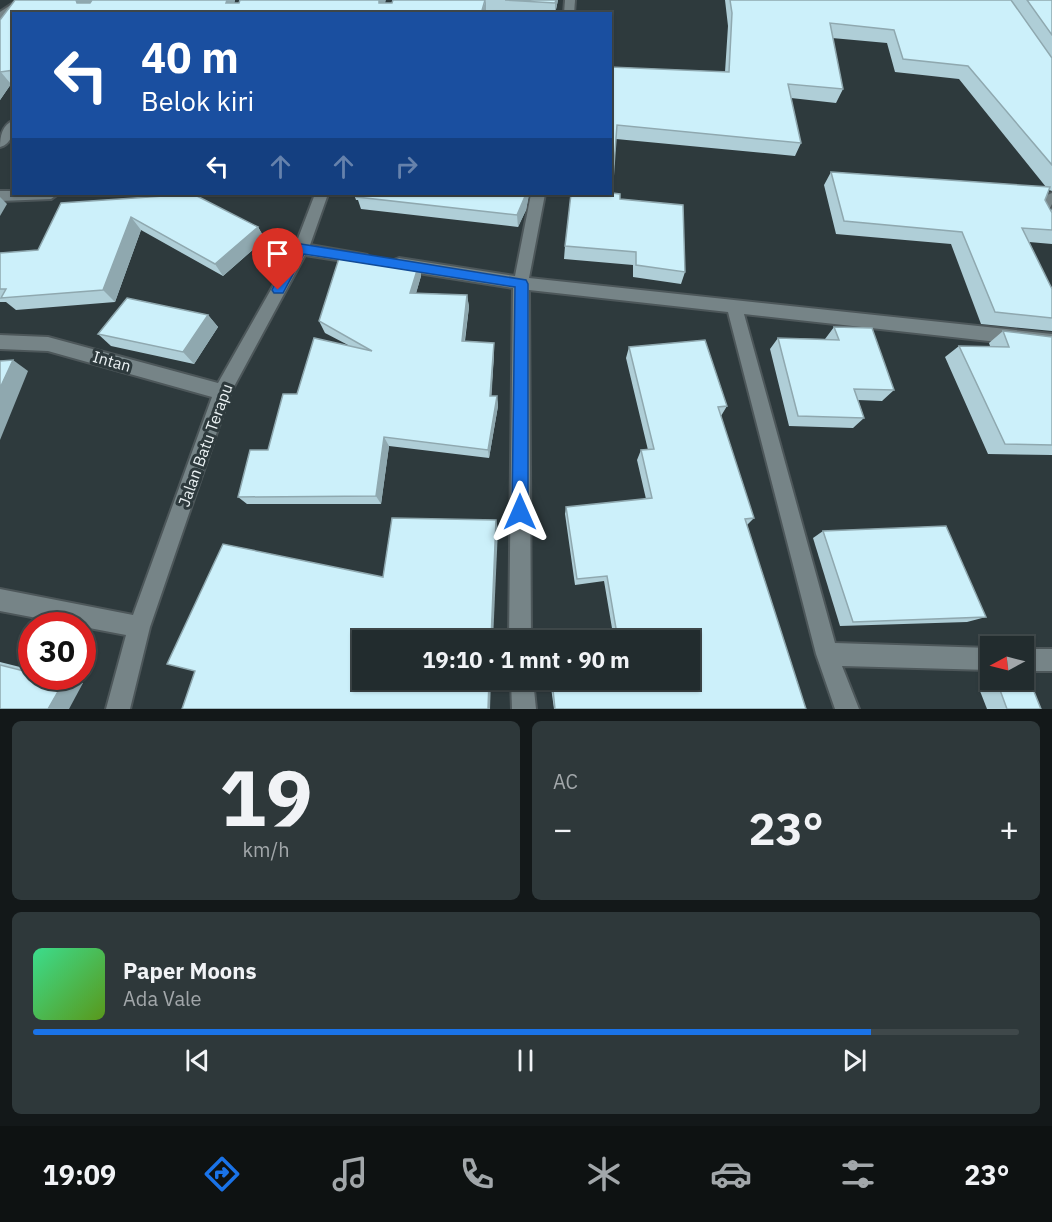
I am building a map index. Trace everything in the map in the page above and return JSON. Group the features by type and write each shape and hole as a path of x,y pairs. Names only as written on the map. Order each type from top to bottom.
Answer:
{"street":[{"path":"0,16 25,0"},
{"path":"0,143 12,127"},
{"path":"0,196 26,195"},
{"name":"Jalan Batu Terapu","path":"118,709 139,627 222,392 301,249 321,195"},
{"path":"520,630 521,284 538,195"},
{"path":"1052,198 1047,200 1041,212 1052,234"},
{"path":"301,249 521,284 1052,340"},
{"path":"735,308 827,654 847,709"},
{"name":"Intan","path":"0,342 48,344 222,392"},
{"path":"0,600 139,627"},
{"path":"827,654 980,659"},
{"path":"1034,660 1052,660"},
{"path":"523,690 524,709"}],"building":[{"path":"15,0 76,0 77,3 90,3 92,0 227,0 226,3 239,3 240,0 379,0 379,3 392,3 393,0 485,0 482,12 12,12 12,70 0,72 0,20"},
{"path":"505,0 556,0 555,3"},
{"path":"730,0 1011,0 1052,58 1052,165 968,66 903,59 894,30 830,23 843,89 788,84 801,143 617,125 612,193 612,67 729,72 732,13"},
{"path":"1027,0 1052,0 1052,35"},
{"path":"831,172 1050,187 1045,200 1052,213 1052,230 1022,228 1052,289 1052,318 995,312 962,232 844,221"},
{"path":"612,193 620,194 620,199 683,205 685,272 636,265 636,252 565,246 571,195 612,195"},
{"path":"195,195 258,227 215,264 131,217 103,290 1,298 6,289 0,289 0,253 38,250 61,203"},
{"path":"358,195 526,195 517,215 357,197"},
{"path":"340,255 370,256 419,264 410,293 467,295 462,341 494,343 490,396 497,396 488,450 384,437 376,496 238,497 250,450 268,450 283,394 297,394 314,338 372,351 319,321"},
{"path":"127,298 208,315 183,352 98,334"},
{"path":"834,327 872,328 894,390 854,389 864,418 798,416 778,338 839,340"},
{"path":"1003,331 1052,337 1052,445 1005,444 959,346 1009,347"},
{"path":"705,340 727,406 718,407 754,518 745,519 806,709 555,709 553,690 700,690 700,630 616,630 607,576 577,579 566,507 652,498 641,450 654,449 629,347"},
{"path":"13,360 0,388 0,361"},
{"path":"392,518 496,520 491,630 352,630 352,690 489,690 488,709 182,709 195,671 167,664 223,544 383,577"},
{"path":"946,526 986,617 853,622 823,531"},
{"path":"0,665 18,670 18,690 59,690 48,709 0,709"},
{"path":"1000,690 1033,690 1041,709 1007,709"}],"route":[{"path":"278,290 301,249 521,284 520,512"}]}
